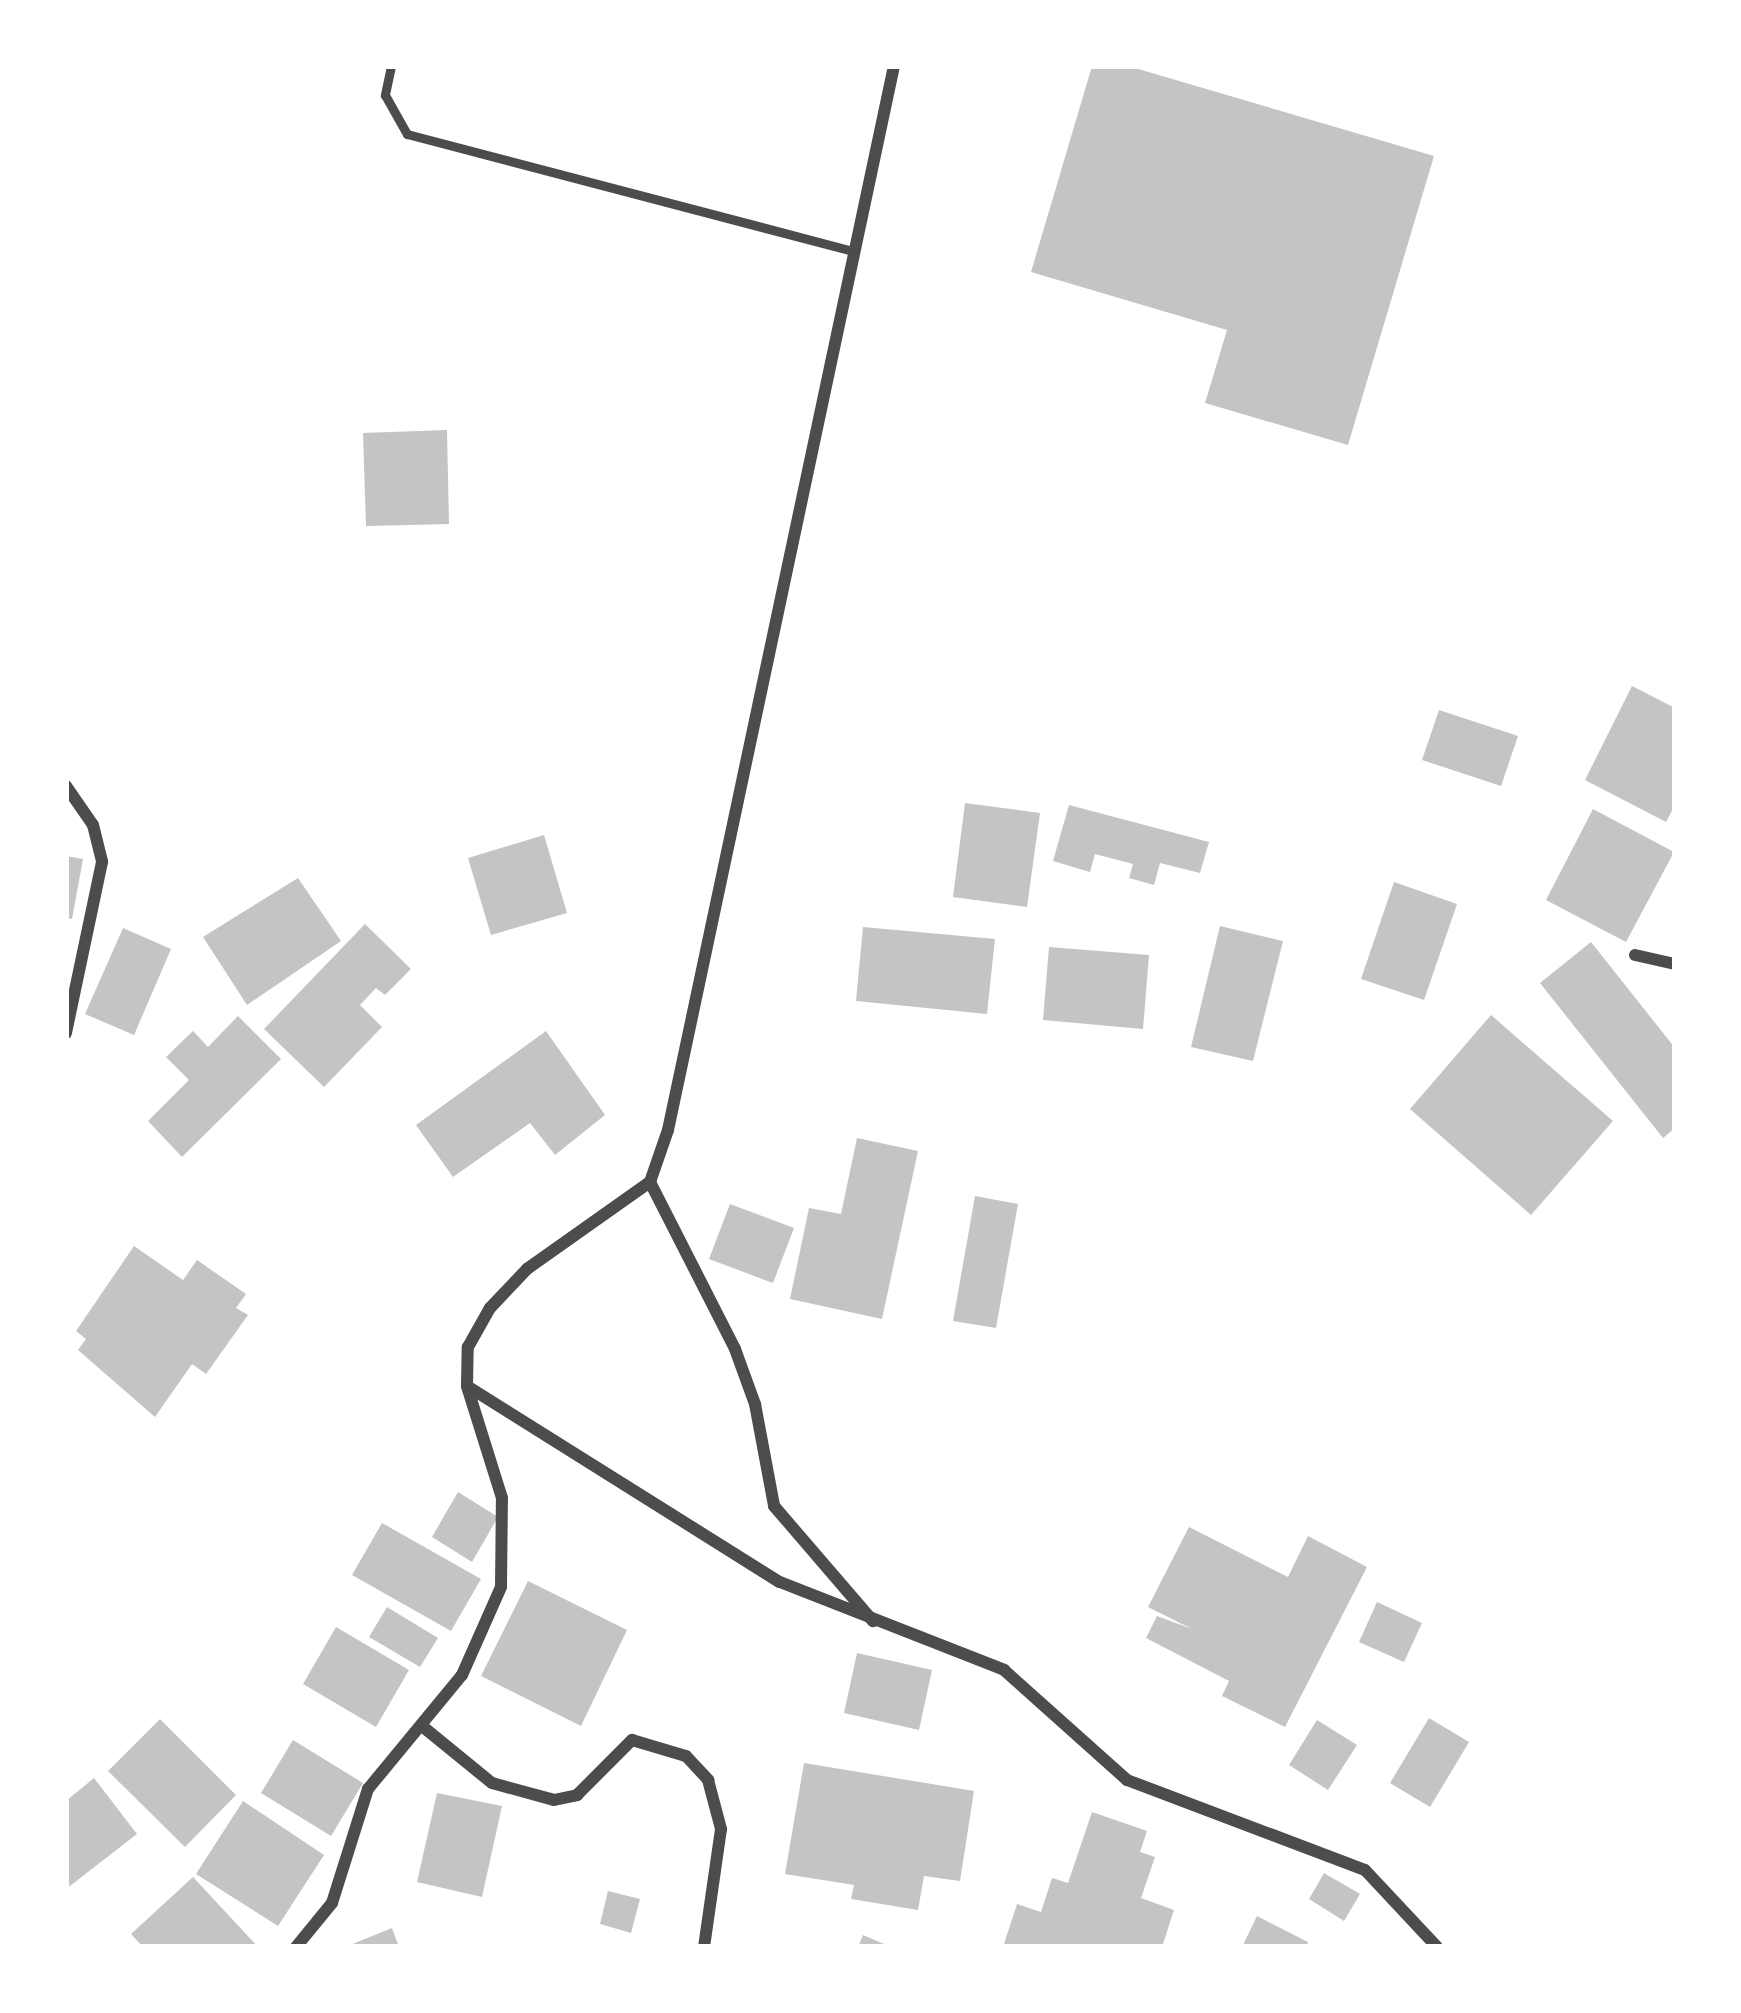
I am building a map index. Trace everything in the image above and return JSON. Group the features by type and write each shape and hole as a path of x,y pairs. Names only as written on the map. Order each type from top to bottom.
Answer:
{"street":[{"path":"296,1947 332,1903 368,1789 422,1726 484,1635 506,1547 502,1498 467,1386 468,1347 490,1308 527,1268 650,1182 668,1130 894,66"},
{"path":"66,786 93,825 102,862 66,1033"},
{"path":"1635,955 1675,964"},
{"path":"650,1182 735,1349 755,1404 773,1506 878,1627"},
{"path":"467,1386 779,1582 878,1627 1004,1670 1127,1780 1365,1870 1436,1947"},
{"path":"422,1726 492,1784 554,1800 577,1796 632,1740 686,1756 708,1780 721,1829 704,1947"}],"lane":[{"path":"392,66 385,95 407,134 854,251"}],"building":[{"path":"1092,66 1128,66 1434,156 1348,445 1205,403 1227,330 1031,272"},
{"path":"447,430 449,524 366,526 363,433"},
{"path":"1632,686 1675,708 1675,805 1666,822 1585,780"},
{"path":"1439,710 1518,736 1501,786 1422,760"},
{"path":"965,803 1040,813 1027,907 953,897"},
{"path":"1069,805 1209,842 1200,873 1160,863 1154,885 1129,878 1133,864 1095,854 1090,872 1053,861"},
{"path":"1593,809 1674,852 1626,942 1546,900"},
{"path":"544,835 567,913 491,935 468,858"},
{"path":"66,856 83,859 72,919 66,918"},
{"path":"298,878 341,941 247,1005 203,937"},
{"path":"1394,882 1457,904 1424,1000 1361,979"},
{"path":"365,924 411,969 385,995 376,988 360,1005 382,1027 324,1087 264,1029"},
{"path":"1220,926 1283,941 1253,1061 1191,1047"},
{"path":"863,927 995,939 987,1014 856,1001"},
{"path":"123,928 171,949 134,1035 85,1014"},
{"path":"1591,942 1675,1048 1675,1128 1663,1138 1540,983"},
{"path":"1049,947 1149,955 1143,1029 1043,1020"},
{"path":"1491,1015 1613,1121 1531,1215 1410,1109"},
{"path":"238,1016 281,1059 182,1157 148,1121 189,1080 166,1057 193,1031 208,1047"},
{"path":"546,1031 605,1115 555,1155 530,1123 453,1177 416,1125"},
{"path":"857,1138 918,1151 882,1319 790,1299 809,1208 841,1214"},
{"path":"975,1196 1018,1204 996,1328 953,1321"},
{"path":"730,1204 794,1228 773,1283 709,1259"},
{"path":"134,1246 183,1280 197,1260 246,1294 236,1308 248,1315 206,1374 192,1364 155,1417 78,1350 86,1339 76,1331"},
{"path":"458,1492 498,1517 472,1562 432,1537"},
{"path":"382,1523 481,1579 451,1631 352,1575"},
{"path":"1189,1527 1288,1577 1308,1536 1367,1567 1285,1727 1222,1696 1229,1681 1146,1638 1157,1616 1192,1629 1148,1607"},
{"path":"528,1581 627,1630 581,1726 481,1676"},
{"path":"1377,1602 1422,1623 1404,1662 1359,1642"},
{"path":"387,1607 438,1638 420,1667 369,1637"},
{"path":"336,1627 409,1670 376,1727 303,1684"},
{"path":"857,1653 932,1670 919,1730 844,1713"},
{"path":"1429,1718 1469,1742 1430,1807 1390,1783"},
{"path":"160,1719 236,1795 185,1847 108,1771"},
{"path":"1317,1720 1357,1745 1328,1790 1289,1765"},
{"path":"293,1740 363,1783 331,1836 261,1793"},
{"path":"804,1763 974,1791 960,1881 924,1876 918,1910 851,1899 854,1885 785,1874"},
{"path":"94,1778 137,1834 66,1889 66,1801"},
{"path":"437,1793 502,1806 482,1897 417,1882"},
{"path":"243,1801 324,1855 278,1926 196,1874"},
{"path":"1092,1812 1147,1831 1140,1852 1155,1857 1141,1898 1174,1910 1162,1947 1003,1947 1017,1904 1041,1912 1052,1878 1068,1883"},
{"path":"1324,1873 1360,1894 1344,1921 1309,1899"},
{"path":"193,1877 258,1947 143,1947 131,1934"},
{"path":"608,1891 640,1899 631,1933 600,1924"},
{"path":"1257,1916 1308,1942 1306,1947 1242,1947"},
{"path":"392,1928 399,1947 345,1947"},
{"path":"863,1935 891,1947 858,1947"}]}
